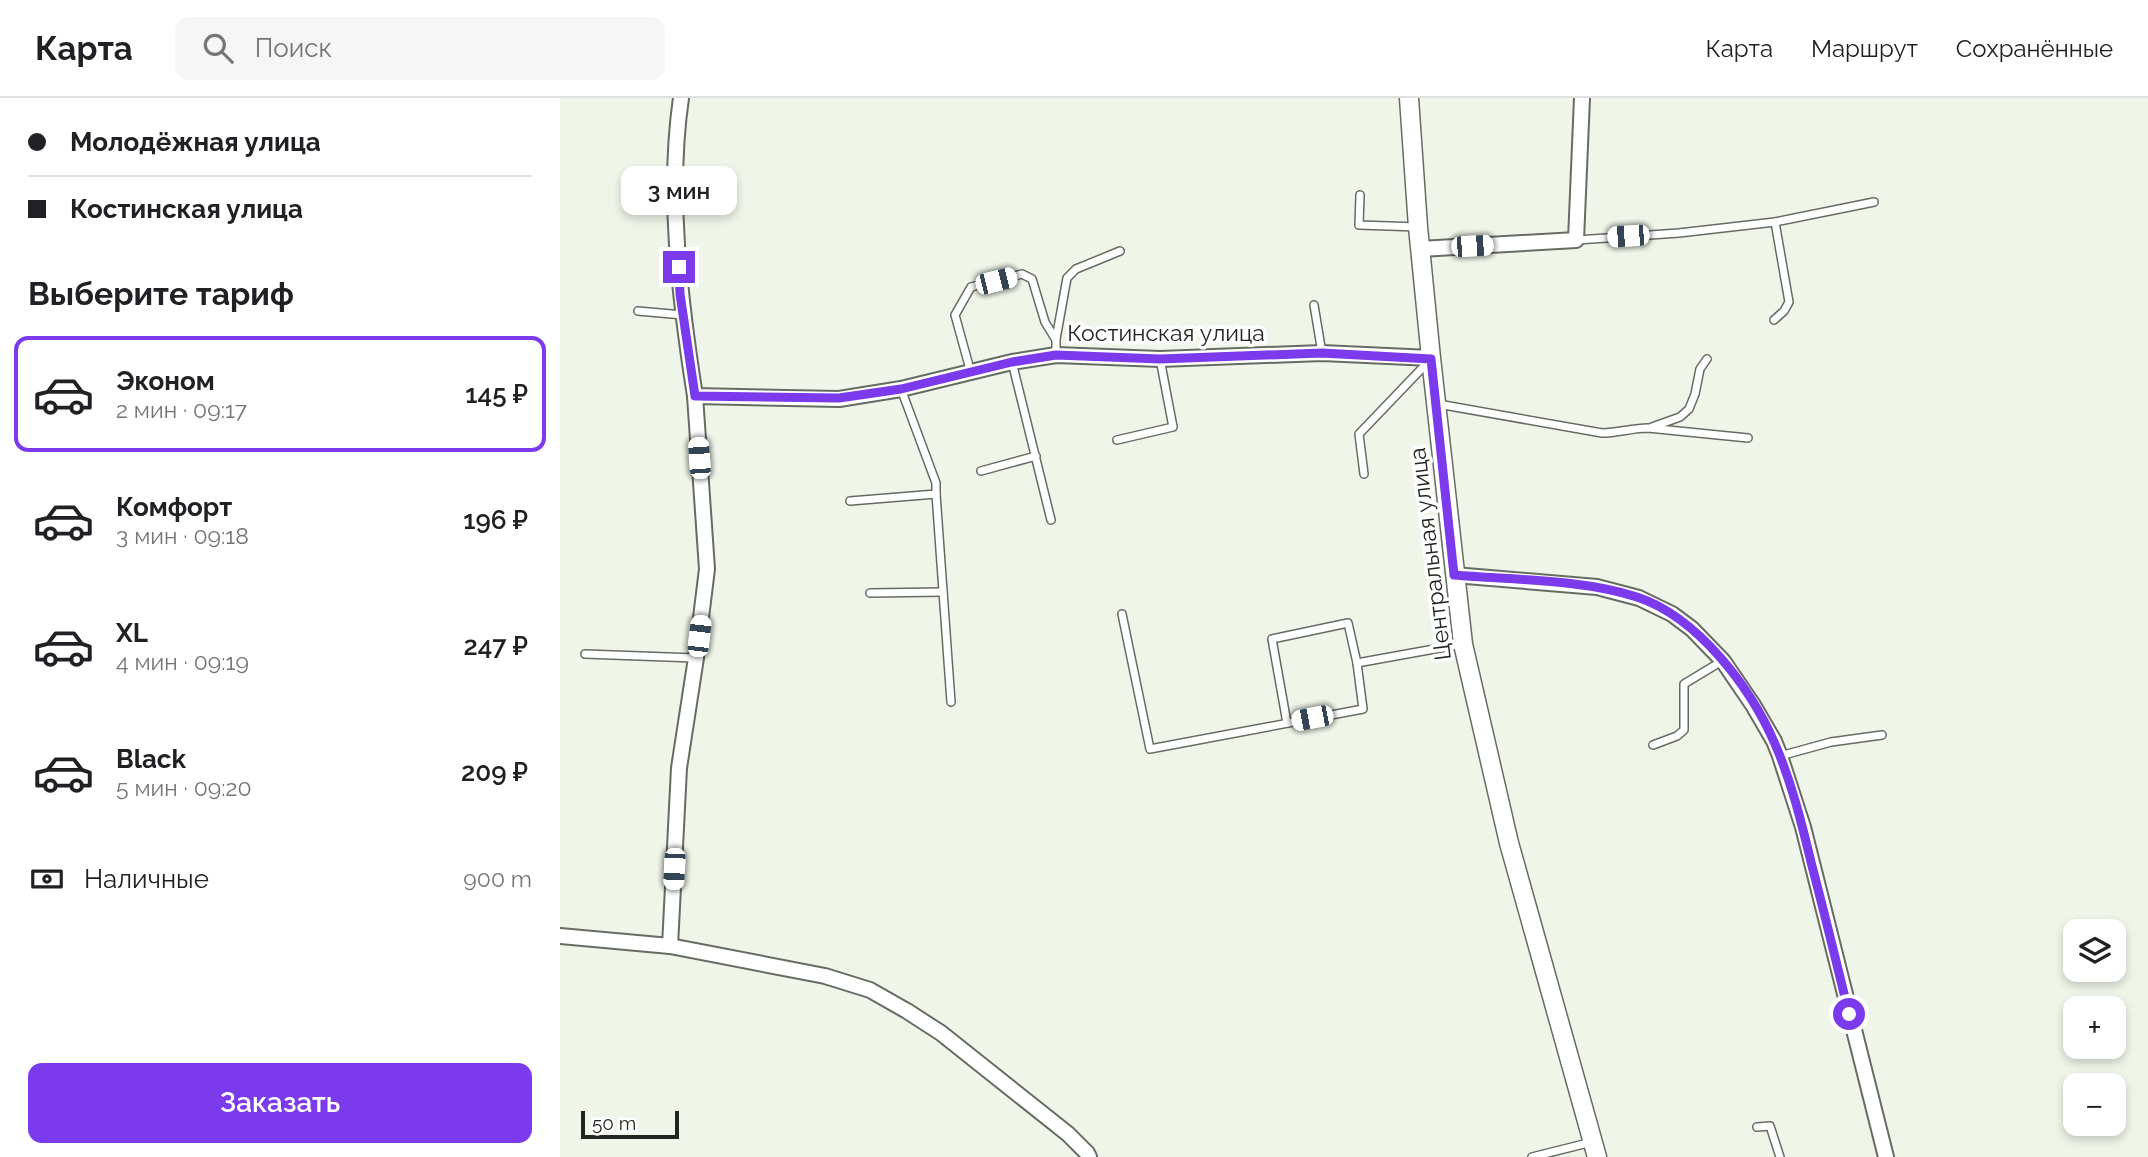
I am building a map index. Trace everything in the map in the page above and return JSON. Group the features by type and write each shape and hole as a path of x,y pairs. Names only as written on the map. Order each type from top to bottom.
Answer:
{"street":[{"path":"670,946 679,768 707,569 695,396 683,315 675,161 681,98"},
{"name":"Центральная улица","path":"1409,98 1420,249 1463,644 1509,843 1595,1149"},
{"path":"1420,249 1576,240 1582,98"},
{"name":"Костинская улица","path":"695,396 839,398 901,389 1012,362 1056,355 1160,359 1322,353 1431,359"},
{"path":"1454,575 1597,587 1639,598 1672,614 1692,629 1723,661 1754,705 1780,756 1803,827 1886,1157"},
{"path":"560,936 670,946 825,976 870,990 941,1033 1068,1134 1089,1157"}],"lane":[{"path":"1360,195 1359,225 1418,227"},
{"path":"1576,240 1679,233 1775,222 1874,202"},
{"path":"1774,320 1789,302 1775,222"},
{"path":"1056,355 1056,340 1067,278 1076,269 1120,251"},
{"path":"971,373 954,315 971,287 1021,274 1032,279 1045,322 1056,340"},
{"path":"1314,305 1322,353"},
{"path":"638,311 683,315"},
{"path":"1117,440 1173,427 1160,359"},
{"path":"1364,474 1359,434 1431,359"},
{"path":"1648,428 1680,418 1689,409 1700,369 1707,359"},
{"path":"1012,362 1051,520"},
{"path":"901,389 936,483 951,702"},
{"path":"1437,404 1602,433 1648,428 1748,438"},
{"path":"981,471 1036,456"},
{"path":"850,501 936,494"},
{"path":"870,593 943,592"},
{"path":"1122,614 1150,749 1363,709 1348,623 1272,639 1287,723"},
{"path":"1357,663 1463,644"},
{"path":"585,654 696,658"},
{"path":"1653,745 1677,736 1684,730 1684,684 1723,661"},
{"path":"1780,756 1831,742 1881,735"},
{"path":"1757,1127 1770,1126 1780,1157"},
{"path":"1532,1157 1595,1149"}],"route":[{"path":"679,267 680,294 695,396 839,398 866,395 1012,362 1056,355 1160,359 1322,353 1431,359 1454,575 1597,587 1639,598 1672,614 1692,629 1723,661 1754,705 1774,741 1787,773 1849,1014"}]}
